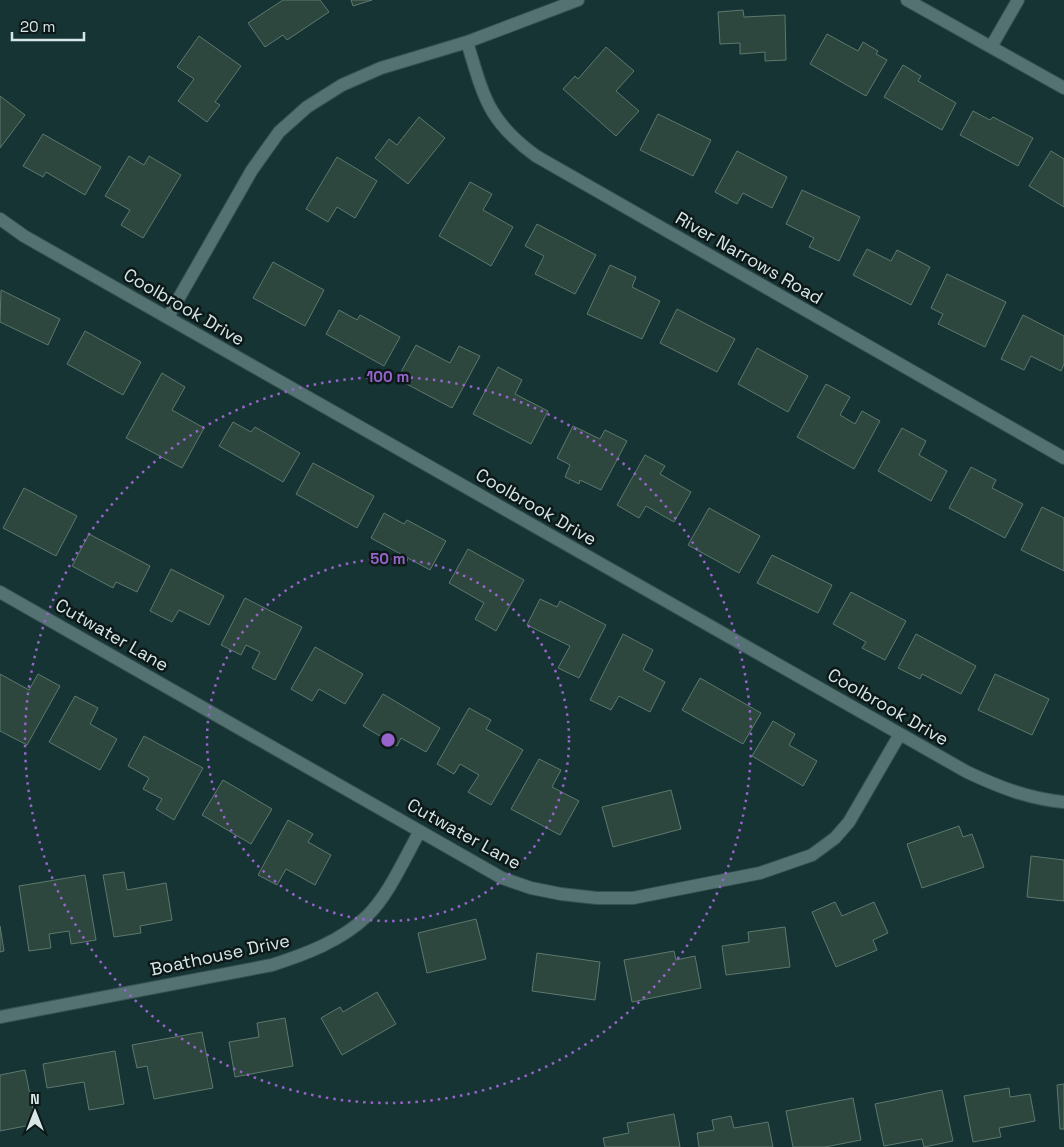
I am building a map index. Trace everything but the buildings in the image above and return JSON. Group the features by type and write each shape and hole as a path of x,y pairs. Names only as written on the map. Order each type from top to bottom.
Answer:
{"street":[{"path":"168,317 252,170 279,132 307,107 342,84 381,68 467,42 578,0"},
{"path":"907,0 1064,88"},
{"path":"991,47 1018,0"},
{"name":"River Narrows Road","path":"467,42 488,105 500,125 515,141 536,156 1064,458"},
{"name":"Coolbrook Drive","path":"0,219 24,236 967,772 1005,790 1044,800 1064,802"},
{"name":"Cutwater Lane","path":"0,592 502,878 531,888 561,894 597,898 633,898 760,873 812,855 835,838 849,822 900,734"},
{"name":"Boathouse Drive","path":"0,1017 272,965 307,954 338,938 368,915 388,888 420,831"}]}
